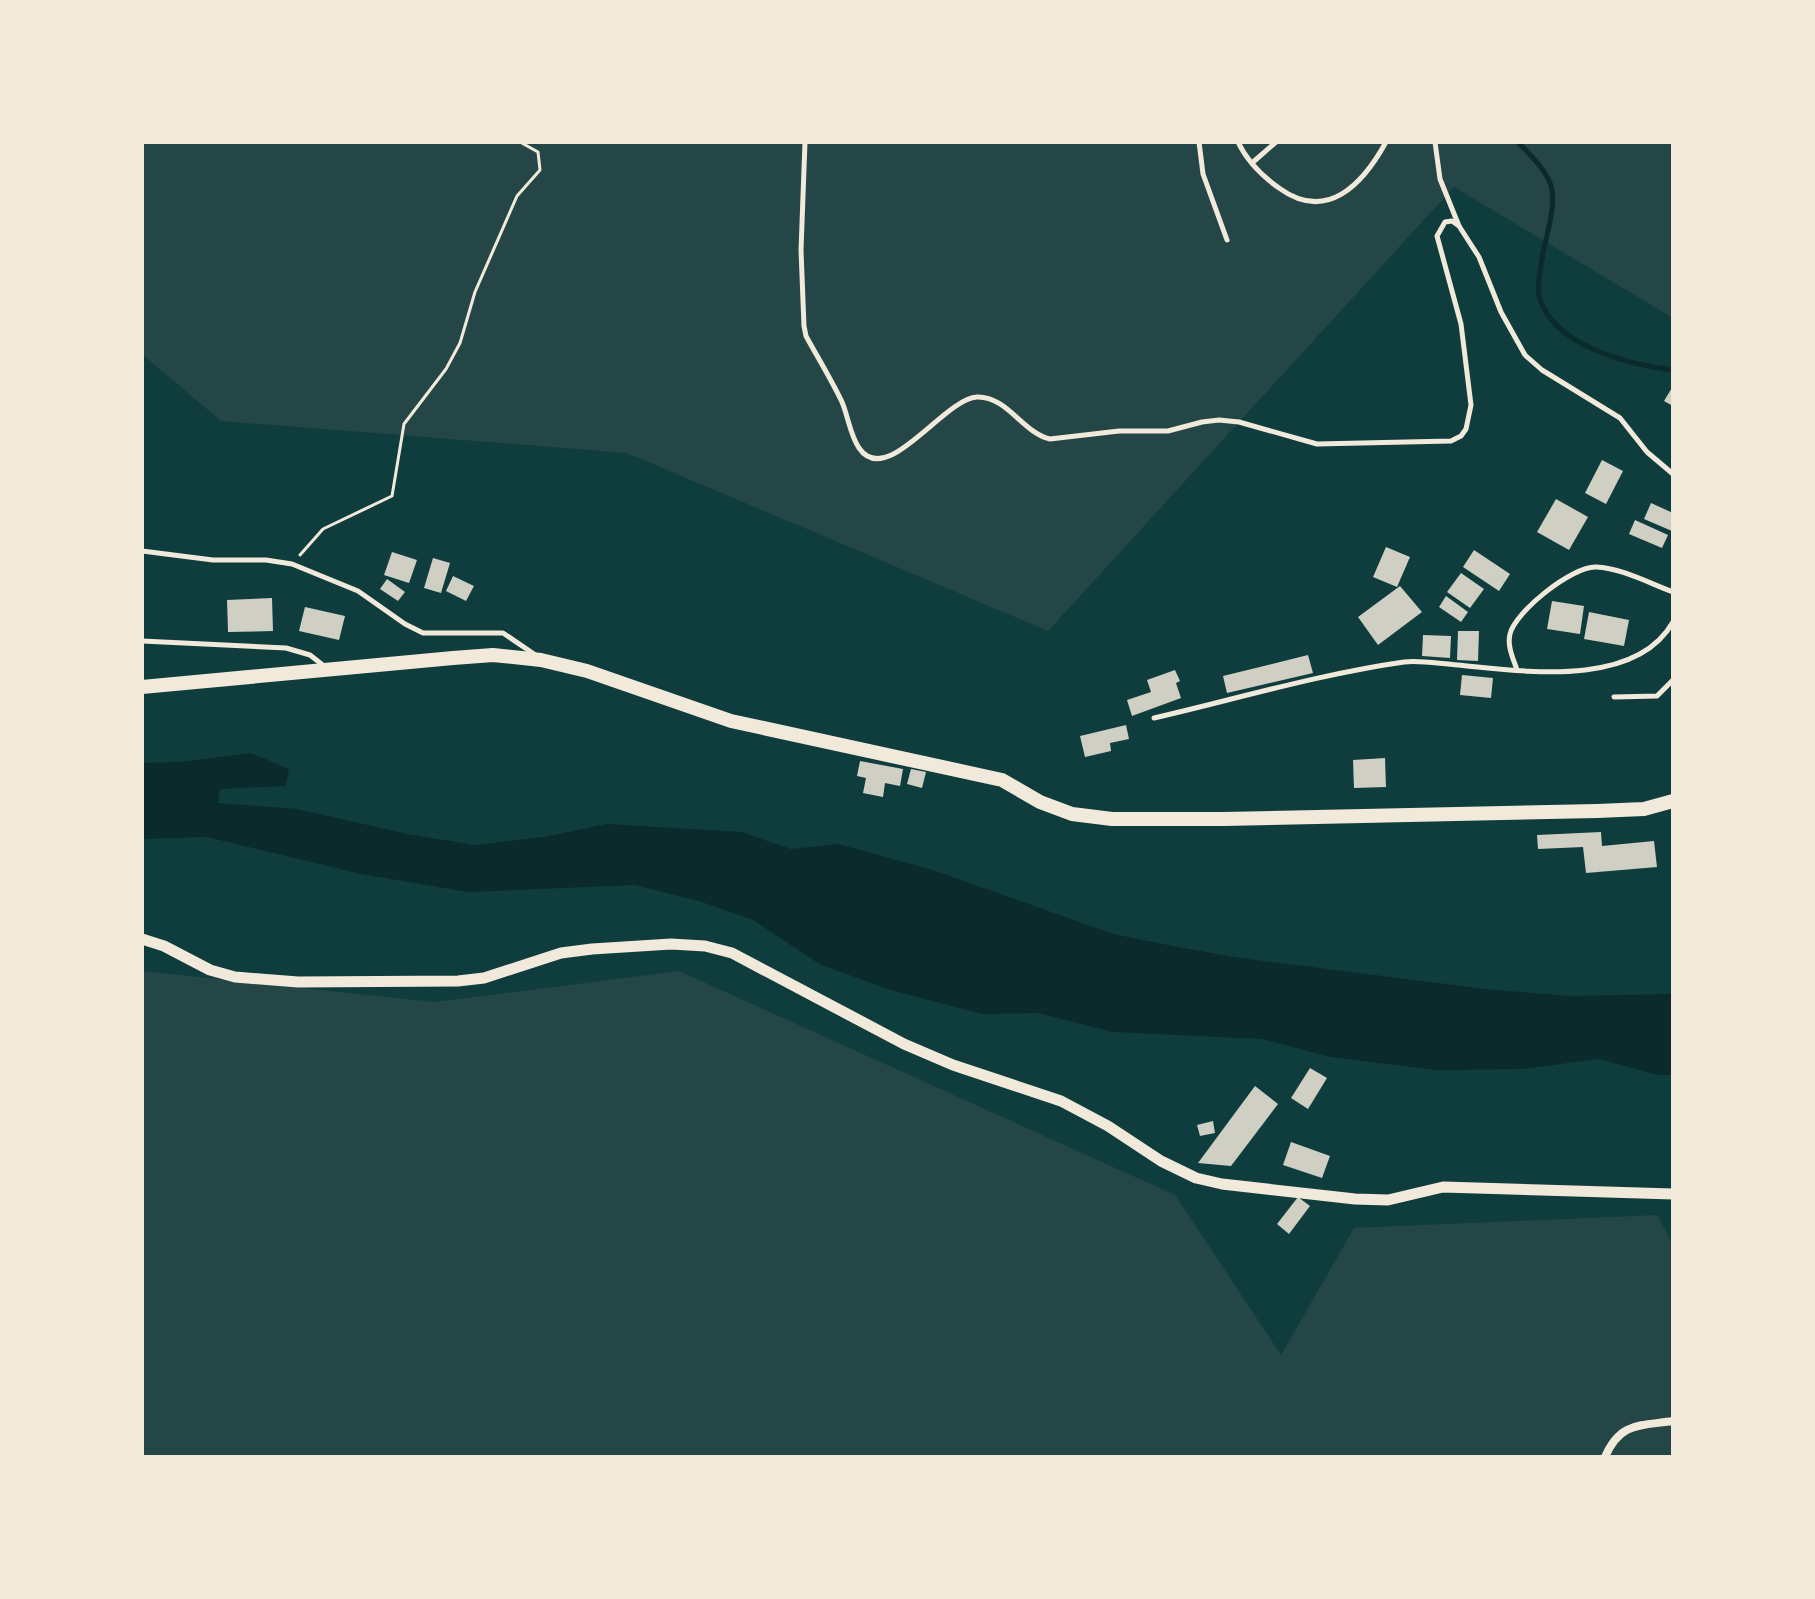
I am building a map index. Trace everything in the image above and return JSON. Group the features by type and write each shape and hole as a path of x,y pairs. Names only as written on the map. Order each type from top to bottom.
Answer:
{"main road":[{"path":"142,687 493,655 541,660 587,671 731,721 1002,780 1040,802 1072,814 1112,819 1597,811 1644,809 1673,801"}],"street":[{"path":"142,939 164,946 210,970 235,977 298,982 458,981 484,978 561,953 655,945 705,946 732,953 916,1049 953,1065 1061,1101 1108,1126 1161,1161 1196,1178 1222,1184 1355,1199 1388,1200 1443,1187 1673,1194"},
{"path":"1605,1457 1620,1432 1631,1427 1673,1421"}],"lane":[{"path":"805,142 801,250 806,336 841,401 856,444 868,457 896,454 959,402 981,397 992,399 1034,433 1050,439 1119,431 1168,431 1219,420 1239,422 1317,444 1451,441 1466,429 1471,405 1461,324 1437,236 1445,222 1452,221 1459,226"},
{"path":"1199,142 1203,174 1227,240"},
{"path":"1238,142 1262,176 1290,197 1314,203 1334,199 1360,181 1386,142"},
{"path":"1252,163 1276,142"},
{"path":"1435,142 1440,179 1459,226 1479,257 1501,312 1525,355 1542,370 1620,418 1647,452 1673,474"},
{"path":"142,551 213,560 266,560 292,564 358,591 423,633 503,633 541,660"},
{"path":"1517,670 1509,649 1508,638 1512,626 1554,587 1581,569 1605,568 1673,592"},
{"path":"1154,718 1408,661 1517,670 1564,672 1595,669 1645,651 1658,642 1673,622"},
{"path":"142,641 286,648 310,655 328,669"},
{"path":"1614,697 1657,696 1673,680"}],"path":[{"path":"292,564 323,529 392,496 404,424 446,369 460,343 475,292 517,196 540,170 538,152 520,142"}],"shaded area":[{"path":"142,142 1673,142 1673,318 1454,187 1048,631 627,453 221,421 142,354"},
{"path":"251,753 289,769 286,786 220,789 218,803 297,809 412,835 476,845 544,837 607,824 741,832 791,849 838,844 933,870 1113,934 1183,948 1485,989 1568,996 1673,994 1673,1075 1658,1075 1599,1059 1522,1069 1437,1070 1330,1057 1263,1039 1113,1032 1038,1013 982,1014 891,990 821,965 753,920 702,902 635,885 468,892 361,874 207,837 142,839 142,763 180,762"},
{"path":"142,971 434,1002 679,971 1175,1195 1281,1355 1354,1228 1657,1215 1673,1245 1673,1457 142,1457"}],"building":[{"path":"1673,386 1673,406 1664,401"},
{"path":"1602,460 1623,471 1606,504 1585,493"},
{"path":"1556,499 1588,517 1569,550 1537,532"},
{"path":"1651,503 1673,513 1672,531 1644,519"},
{"path":"1635,520 1668,535 1662,548 1629,534"},
{"path":"1386,547 1410,557 1397,587 1373,577"},
{"path":"1474,550 1510,574 1499,591 1463,567"},
{"path":"392,552 417,560 409,583 384,575"},
{"path":"433,558 450,563 441,593 424,588"},
{"path":"1461,573 1484,589 1470,608 1447,592"},
{"path":"453,576 474,586 466,601 446,591"},
{"path":"387,579 405,592 398,601 380,589"},
{"path":"1400,586 1422,612 1378,645 1358,617"},
{"path":"1446,596 1468,612 1461,622 1439,607"},
{"path":"272,598 273,631 228,632 227,600"},
{"path":"1552,601 1584,606 1580,634 1547,629"},
{"path":"305,607 345,616 339,640 299,631"},
{"path":"1589,612 1629,620 1624,646 1584,639"},
{"path":"1458,631 1479,631 1478,661 1457,660"},
{"path":"1423,635 1451,636 1450,658 1422,656"},
{"path":"1308,655 1313,673 1227,693 1223,676"},
{"path":"1175,670 1180,681 1176,683 1181,698 1132,716 1127,700 1151,692 1147,680"},
{"path":"1462,675 1493,678 1491,698 1460,695"},
{"path":"1126,725 1129,739 1110,743 1111,751 1085,757 1080,736"},
{"path":"1385,758 1386,787 1354,788 1353,760"},
{"path":"860,761 903,769 900,786 885,783 883,797 863,793 866,778 857,776"},
{"path":"911,769 926,772 922,788 907,784"},
{"path":"1601,832 1602,846 1654,841 1657,867 1586,873 1583,847 1538,849 1537,835"},
{"path":"1310,1068 1327,1078 1308,1109 1291,1098"},
{"path":"1255,1086 1278,1104 1231,1166 1198,1163"},
{"path":"1213,1121 1215,1133 1200,1136 1197,1125"},
{"path":"1291,1142 1330,1156 1322,1178 1283,1165"},
{"path":"1298,1197 1310,1206 1289,1234 1277,1224"}],"waterway":[{"path":"1518,142 1537,162 1551,186 1552,212 1539,283 1539,296 1547,313 1559,328 1595,350 1615,358 1673,370"}]}
